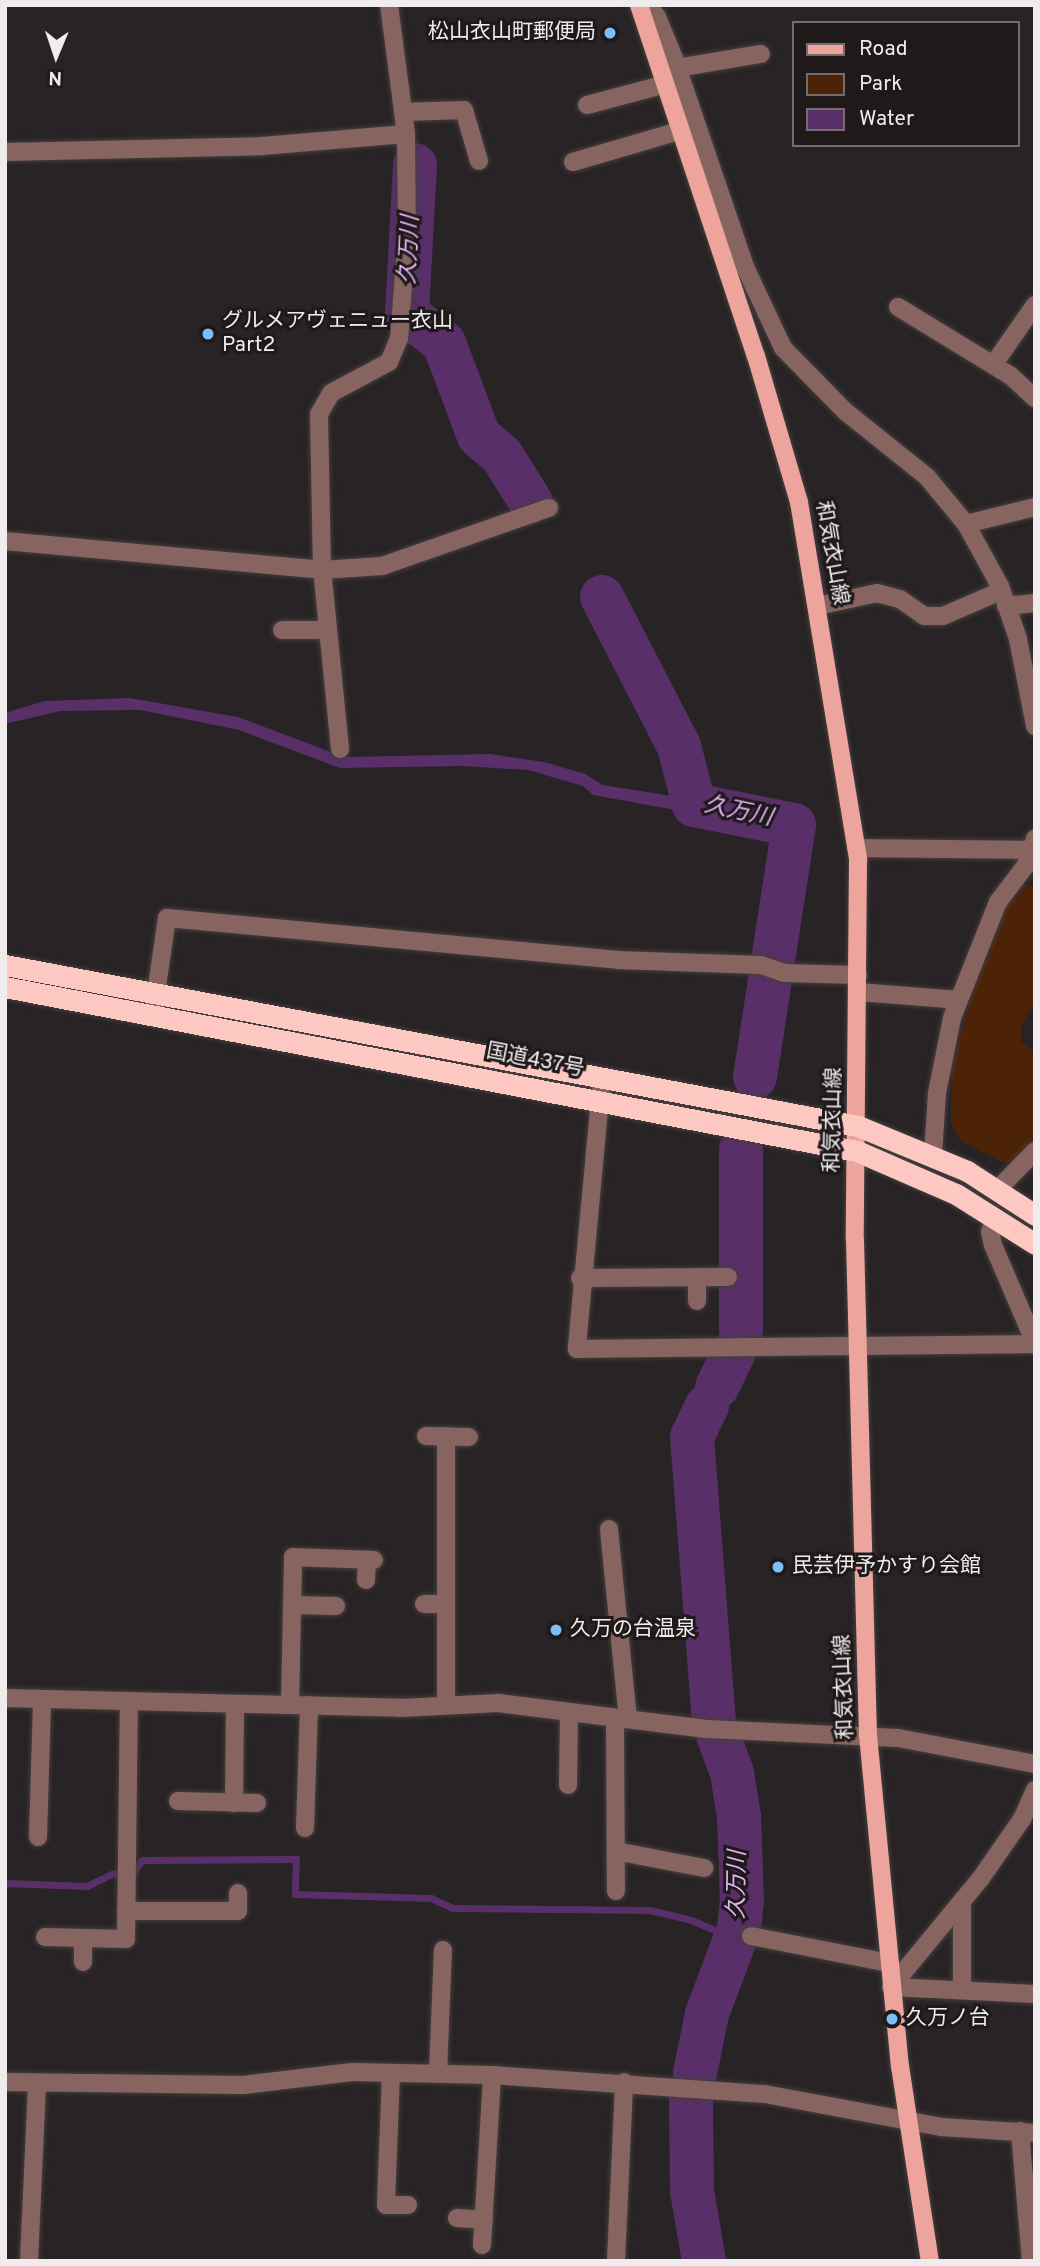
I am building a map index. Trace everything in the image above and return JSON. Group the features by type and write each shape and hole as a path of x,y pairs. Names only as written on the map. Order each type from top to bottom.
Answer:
{"highway":[{"name":"国道437号","path":"5,965 156,992 601,1087 857,1151 909,1171 995,1217 1035,1244"},
{"name":"国道437号","path":"5,987 601,1087 858,1126 933,1155 997,1190 1035,1215"}],"main road":[{"name":"和気衣山線","path":"639,5 662,85 756,356 792,475 817,606 856,848 858,1343 868,1735 888,1963 908,2121 930,2261"}],"street":[{"path":"340,749 323,570 320,410 331,393 384,367 398,345 407,234 406,134 389,5"},
{"path":"646,5 657,18 677,68 746,269 783,348 846,412 927,477 966,524 1004,598 1018,639 1035,726"},
{"path":"677,68 761,54"},
{"path":"587,105 662,85"},
{"path":"403,112 464,110 478,161"},
{"path":"573,162 678,131"},
{"path":"5,152 262,146 406,134"},
{"path":"993,365 1035,305"},
{"path":"898,307 993,365 1035,398"},
{"path":"966,524 1035,507"},
{"path":"5,541 323,570 382,566 549,508"},
{"path":"817,606 877,593 900,599 924,615 943,616 1004,598 1035,603"},
{"path":"282,630 328,630"},
{"path":"856,848 1034,846"},
{"path":"933,1155 937,1093 959,1000 998,902 1034,846"},
{"path":"153,1013 167,918 618,960 761,965 784,973 959,1000"},
{"path":"601,1087 580,1278 577,1349 858,1343 1035,1343 993,1245 990,1232 995,1217"},
{"path":"997,1190 1035,1151"},
{"path":"697,1277 697,1301"},
{"path":"580,1278 728,1277"},
{"path":"426,1436 469,1437"},
{"path":"446,1436 446,1702"},
{"path":"609,1529 622,1718 616,1891"},
{"path":"289,1705 293,1557 371,1560 366,1580"},
{"path":"424,1604 446,1604"},
{"path":"292,1605 336,1606"},
{"path":"5,1698 401,1708 446,1702 569,1712 731,1731 868,1735 1035,1764"},
{"path":"38,1837 42,1699"},
{"path":"45,1937 125,1939 129,1701"},
{"path":"234,1803 235,1704"},
{"path":"305,1828 309,1705"},
{"path":"568,1785 569,1712"},
{"path":"891,1987 962,1901 1022,1819 1035,1790"},
{"path":"178,1801 257,1803"},
{"path":"616,1851 705,1867"},
{"path":"127,1912 237,1911 238,1892"},
{"path":"962,1901 962,1987"},
{"path":"751,1936 888,1963"},
{"path":"83,1938 83,1962"},
{"path":"439,2073 443,1950"},
{"path":"891,1987 962,1987 1035,1994"},
{"path":"5,2082 243,2085 352,2072 492,2074 624,2082 792,2098 908,2121 1027,2132 1031,2261"},
{"path":"391,2073 386,2205 408,2205"},
{"path":"482,2245 492,2074"},
{"path":"616,2261 624,2082"},
{"path":"29,2261 37,2083"},
{"path":"457,2218 484,2220"}],"green space":[{"path":"1025,885 1035,885 1035,1003 1021,1026 1021,1042 1035,1053 1035,1165 1003,1162 960,1140 951,1122 952,1069 969,1003 1007,907"}],"water":[{"path":"130,698 238,717 344,757 490,754 544,762 585,774 603,785 690,799 692,813 593,795 583,786 528,770 463,766 340,768 239,730 140,710 60,711 5,724 5,713 44,701"}],"waterway":[{"name":"久万川","path":"415,165 407,314 444,343 479,436 502,456 531,502"},
{"name":"久万川","path":"602,597 679,746 694,805 794,825 755,1077"},
{"name":"久万川","path":"741,1149 741,1332"},
{"name":"久万川","path":"717,1387 734,1352"},
{"name":"久万川","path":"707,1406 692,1437 714,1721"},
{"name":"久万川","path":"695,2073 707,2014 739,1929 742,1901 739,1817 732,1773 718,1735"},
{"path":"5,1883 87,1886 112,1874 134,1871 142,1860 296,1859 295,1894 431,1898 452,1908 650,1910 691,1920 736,1939"},
{"name":"久万川","path":"691,2100 692,2191 704,2261"}],"place":[{"name":"松山衣山町郵便局","path":"610,33"},
{"name":"グルメアヴェニュー衣山 Part2","path":"208,334"},
{"name":"民芸伊予かすり会館","path":"778,1567"},
{"name":"久万の台温泉","path":"556,1630"},
{"name":"久万ノ台","path":"892,2019"}]}
